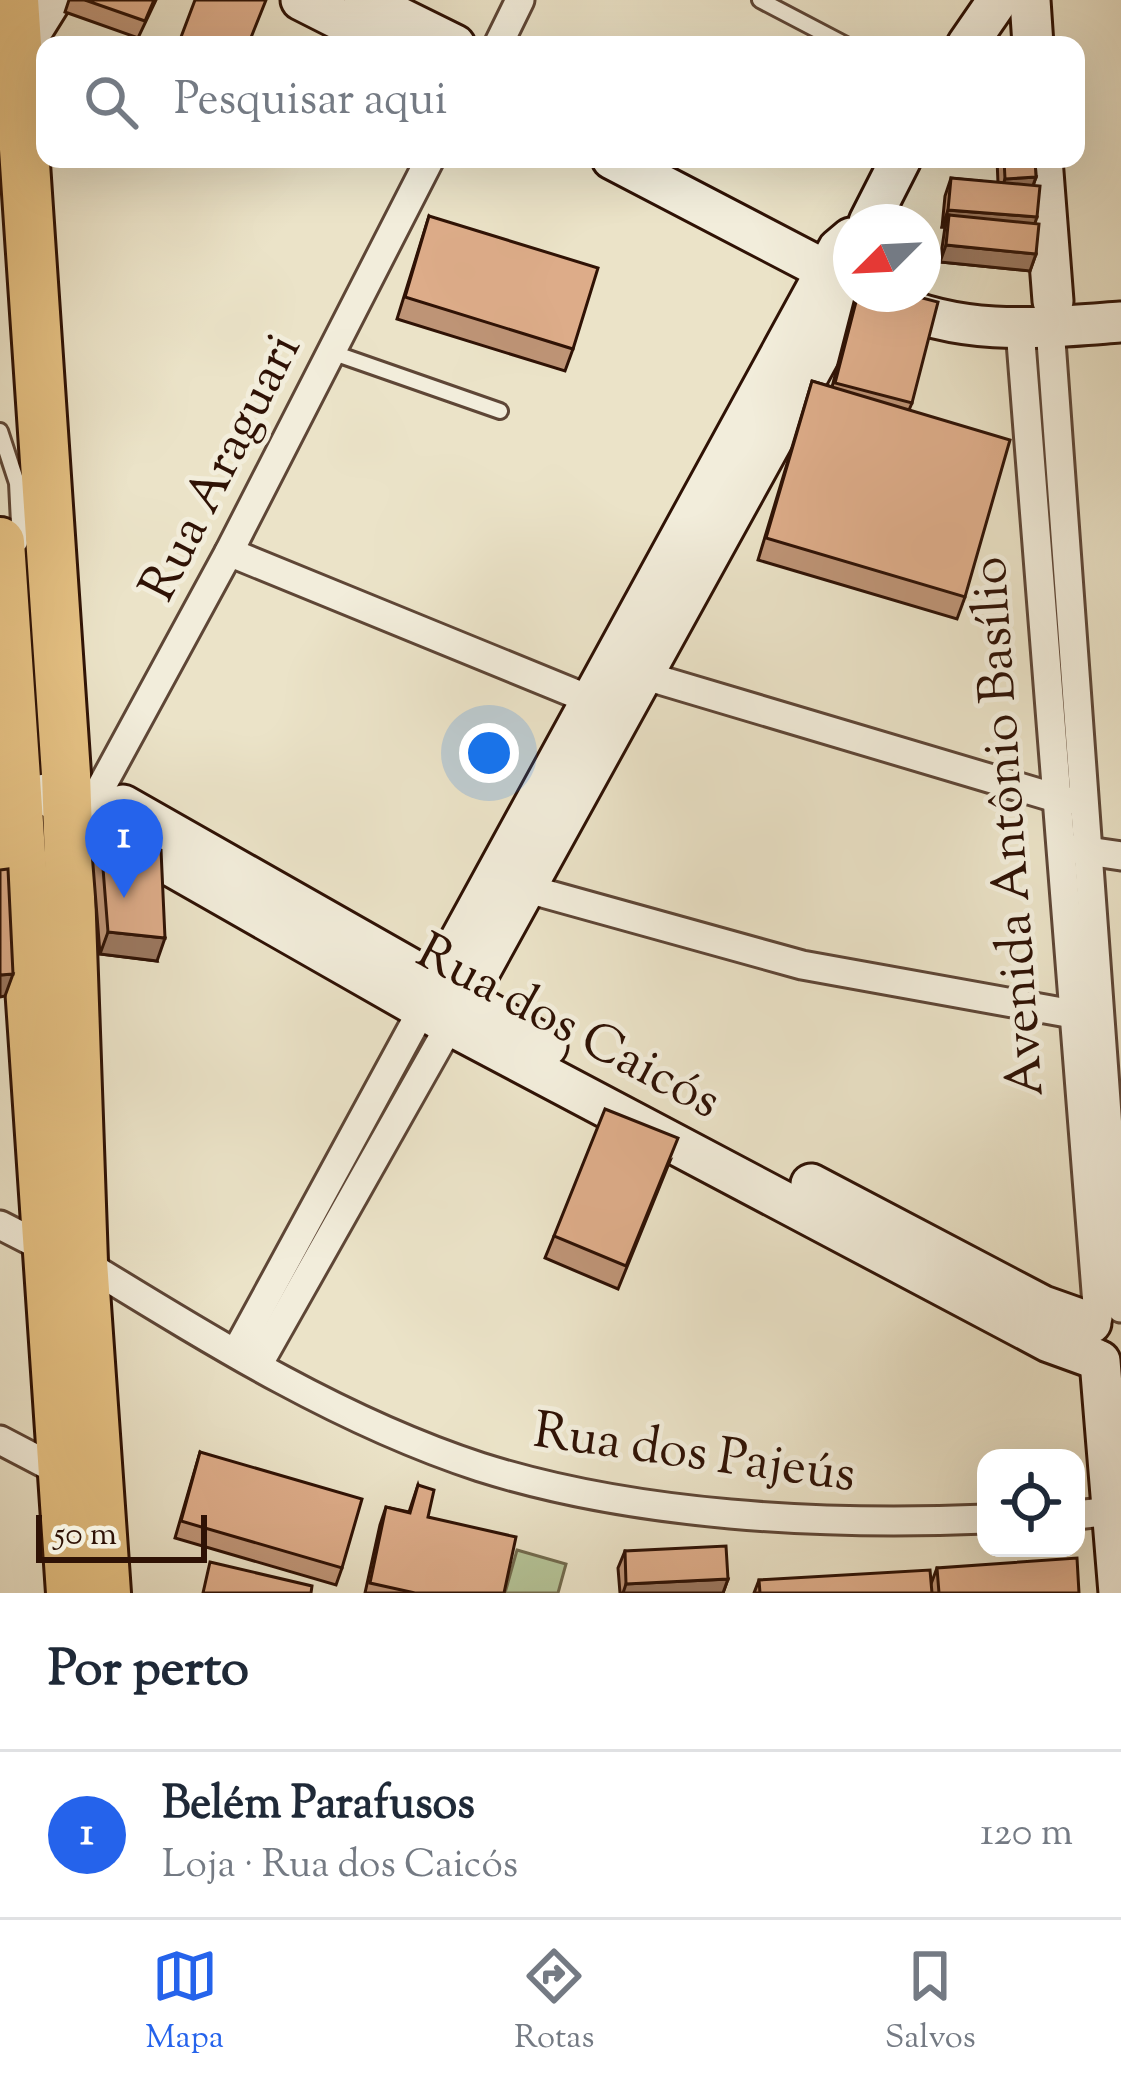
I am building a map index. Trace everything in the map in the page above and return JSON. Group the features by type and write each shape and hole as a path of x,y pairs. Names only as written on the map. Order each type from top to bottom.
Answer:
{"highway":[{"path":"14,0 76,784 64,1255 63,1473 71,1593"},
{"path":"10,548 8,760 106,1593"}],"street":[{"path":"18,53 51,0"},
{"path":"301,0 372,36"},
{"path":"364,0 437,36"},
{"path":"502,36 520,0"},
{"path":"969,36 979,0"},
{"path":"972,36 998,0"},
{"path":"1030,0 1032,36"},
{"name":"Rua Araguari","path":"76,784 122,752 425,168"},
{"path":"632,168 833,260"},
{"path":"686,168 833,258"},
{"path":"878,204 897,168"},
{"name":"Avenida Antônio Basílio","path":"1042,168 1041,319 1055,797 1107,1335"},
{"path":"247,1359 833,287"},
{"path":"941,293 1041,319 1121,296"},
{"path":"922,312 964,327 1041,319 1121,322"},
{"name":"Avenida Antônio Basílio","path":"1041,319 1088,854 1109,968 1103,1512 1119,1593"},
{"path":"229,552 606,706"},
{"path":"626,670 1085,808"},
{"path":"76,784 122,752"},
{"name":"Rua dos Caicós","path":"8,760 76,784 530,1050 1107,1335"},
{"path":"1059,843 1088,854 1121,856"},
{"path":"510,884 802,965 914,990 1073,1014"},
{"name":"Rua dos Pajeús","path":"0,1225 64,1255 247,1359 434,1450 592,1494 868,1522 977,1520"},
{"path":"0,1440 63,1473"}],"lane":[{"path":"765,1 829,36"},
{"path":"5,153 33,276"},
{"path":"331,352 500,411"},
{"path":"0,431 17,483 10,548"},
{"path":"8,760 29,722 27,669"}],"green space":[{"path":"517,1550 566,1564 558,1593 505,1593"}],"building":[{"path":"85,0 154,0 145,21"},
{"path":"195,0 266,0 252,36 181,36"},
{"path":"1004,168 1036,168 1036,177 1005,179"},
{"path":"951,178 1040,186 1037,217 948,210"},
{"path":"949,215 1039,224 1036,254 946,245"},
{"path":"429,216 598,268 573,349 405,297"},
{"path":"853,312 935,312 912,403 835,383"},
{"path":"812,381 1010,440 965,597 766,538"},
{"path":"100,830 161,850 165,938 108,932"},
{"path":"8,869 13,974 0,975 0,870"},
{"path":"605,1109 678,1138 626,1266 554,1236"},
{"path":"200,1452 362,1499 342,1568 181,1521"},
{"path":"418,1485 434,1490 428,1517 516,1537 504,1593 415,1593 370,1583 386,1507 410,1513"},
{"path":"726,1546 728,1579 626,1584 625,1551"},
{"path":"1077,1558 1079,1593 939,1593 937,1568"},
{"path":"210,1562 312,1586 311,1593 203,1593"},
{"path":"930,1570 932,1593 760,1593 759,1580"}],"place":[{"name":"Belém Parafusos","path":"124,898"}]}
